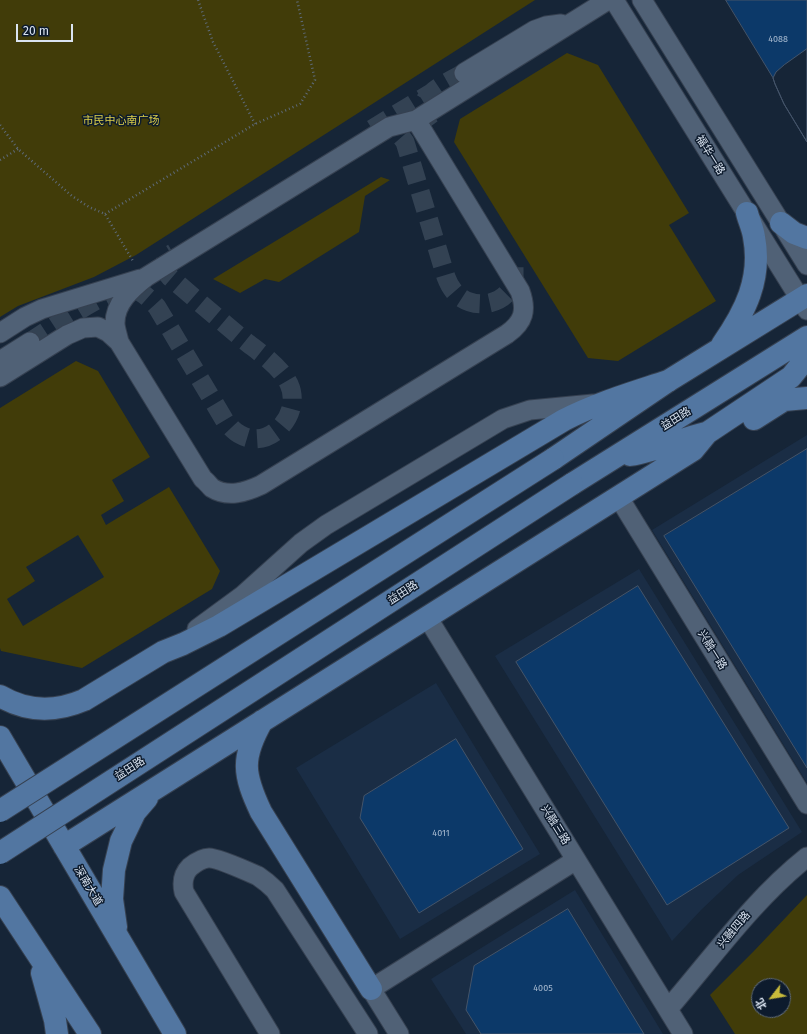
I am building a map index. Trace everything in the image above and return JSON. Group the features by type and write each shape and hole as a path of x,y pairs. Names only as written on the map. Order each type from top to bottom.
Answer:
{"main road":[{"path":"718,351 742,313 754,279 756,267 754,236 746,213"},
{"path":"781,223 794,232 807,238"},
{"path":"0,811 553,459 668,382 718,351 805,302"},
{"name":"益田路","path":"0,852 614,457 807,337"},
{"path":"64,846 618,496 646,481 693,450 707,433 790,377 807,357"},
{"path":"0,696 17,704 32,708 46,709 73,705 84,700 163,652 219,626 564,420 583,410 602,403 668,382"},
{"path":"614,457 644,452 691,436 707,433 733,432 784,400 807,398"},
{"path":"262,720 252,738 247,757 246,772 252,793 262,812 371,988"},
{"name":"深南大道","path":"0,737 175,1034"},
{"path":"116,934 112,900 114,870 121,842 135,812 158,787"},
{"path":"0,898 90,1034"},
{"path":"37,954 55,1020 57,1034"}],"street":[{"path":"0,333 42,309 140,270 389,127 416,120 608,0"},
{"name":"福华一路","path":"614,0 746,213 805,302"},
{"path":"642,0 807,265"},
{"path":"464,73 535,30 546,26 574,22"},
{"path":"0,377 67,335 83,328 98,328 108,332 119,342 203,478 212,488 227,493 237,493 249,491 262,485 513,330 522,317 524,309 520,290 416,120"},
{"path":"119,342 115,323 119,307 129,292 140,270"},
{"path":"0,360 30,342"},
{"path":"163,652 242,596 301,543 326,525 503,419 530,410 602,403"},
{"name":"兴融一路","path":"618,496 807,804"},
{"name":"兴融三路","path":"427,617 683,1034"},
{"name":"兴融四路","path":"668,1009 759,900 788,872 807,857"},
{"path":"270,1034 184,892 182,882 185,873 192,865 201,860 211,858 258,876 275,890 368,1034"},
{"path":"399,1034 371,988 576,860"}],"path":[{"path":"198,0 219,54 255,124"},
{"path":"105,214 255,124 300,104 315,80 297,0"},
{"path":"0,125 18,149 80,202 105,214 140,270"},
{"path":"0,160 18,149"}],"shaded area":[{"path":"807,435 807,783 652,530"},
{"path":"639,569 802,832 738,875 701,910 672,941 495,656"},
{"path":"436,683 540,854 400,939 296,768"},
{"path":"575,890 663,1034 466,1034 431,979"}],"green space":[{"name":"市民中心南广场","path":"0,0 535,0 136,255 94,277 18,306 0,317"},
{"path":"567,53 598,65 689,213 669,225 716,301 618,361 588,358 454,142 460,119"},
{"path":"381,177 390,180 365,196 359,232 279,282 265,279 240,293 213,279"},
{"path":"76,361 98,371 150,457 112,480 124,501 101,515 106,525 169,487 220,571 212,589 82,668 1,651 0,408","holes":["78,535 104,577 23,626 7,599 35,581 26,567"]},
{"path":"807,895 807,1034 735,1034 710,995"}],"building":[{"path":"726,0 807,0 807,142 784,104 773,78"},
{"path":"807,49 807,142 784,104 773,78 776,72 784,65"},
{"path":"807,449 807,768 664,536"},
{"path":"638,586 789,828 667,905 516,662"},
{"path":"456,739 523,849 419,913 360,818 364,796"},
{"path":"568,909 644,1034 481,1034 466,1010 474,966"}],"tunnel":[{"path":"430,127 423,113 425,100 436,89 464,73"},
{"path":"372,129 431,93"},
{"path":"375,129 384,128 392,130 396,132 405,142 446,277 455,293 466,301 474,303 481,304 496,301 508,292 512,286 514,279 514,267"},
{"path":"30,342 95,301 121,289 133,289 144,295 157,307 230,427 239,434 252,439 262,438 272,434 281,427 287,418 291,407 292,395 289,384 285,377 269,360 170,277 166,272 164,264 168,256 173,253"}]}
